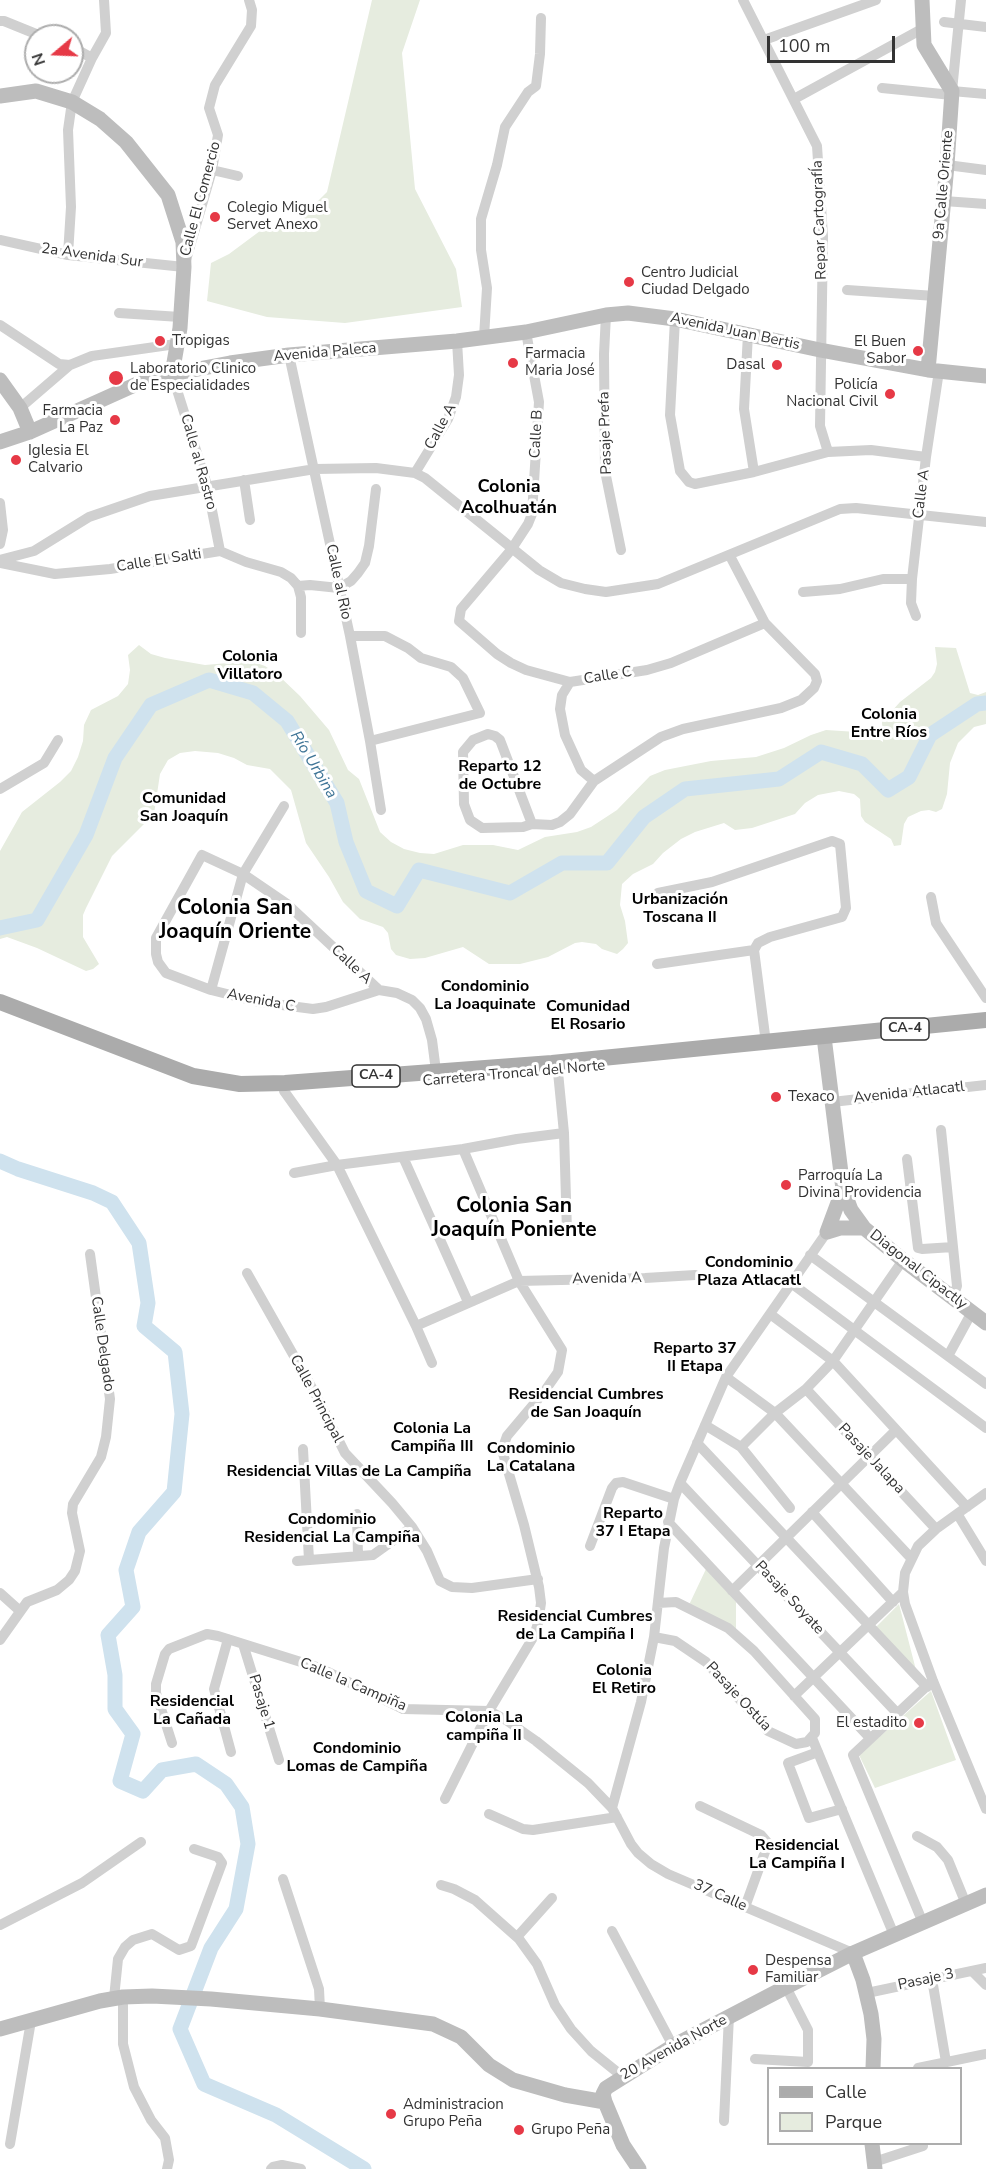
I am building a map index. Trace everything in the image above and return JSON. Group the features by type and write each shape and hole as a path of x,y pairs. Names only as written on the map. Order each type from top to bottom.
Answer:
{"main road":[{"name":"Carretera Troncal del Norte","path":"0,1002 193,1076 240,1084 285,1083 436,1071 557,1067 766,1043 825,1042"},
{"name":"Carretera Troncal del Norte","path":"0,1012 159,1073 203,1086 227,1090 284,1091 825,1042"},
{"name":"CA-4","path":"825,1042 986,1020"},
{"name":"CA-4","path":"825,1042 986,1031"}],"street":[{"path":"68,255 71,207 68,130 72,102 106,33 103,0"},
{"name":"Calle El Comercio","path":"184,267 212,170 218,135 209,108 215,86 251,27 252,10 249,0"},
{"name":"Repar CartografÍa","path":"743,0 817,146 823,236 820,426 828,452"},
{"path":"764,40 876,0"},
{"path":"922,0 924,45 952,93"},
{"name":"9a Calle Oriente","path":"934,371 935,296 961,0"},
{"path":"484,338 487,288 481,250 481,219 506,127 528,92 536,86 541,18"},
{"path":"0,21 24,29"},
{"path":"944,22 986,27"},
{"path":"794,99 922,29"},
{"path":"84,54 92,58"},
{"path":"882,88 986,94"},
{"name":"Calle El Comercio","path":"0,96 36,91 72,102 100,119 126,142 168,195 183,242 184,267 172,374"},
{"path":"947,165 986,170"},
{"path":"212,170 238,176"},
{"path":"944,201 986,204"},
{"name":"2a Avenida Sur","path":"0,240 68,255 184,267"},
{"path":"848,290 935,296"},
{"path":"119,313 180,317"},
{"name":"Avenida Juan Bertis","path":"484,338 628,313 675,319 820,350 934,371 986,376"},
{"name":"Pasaje Prefa","path":"606,315 605,471 621,550"},
{"path":"675,319 670,415 680,471 689,482 695,484 754,472 828,452 871,450 926,457"},
{"path":"0,325 59,364 70,365"},
{"name":"Calle B","path":"459,621 461,609 511,550 528,524 533,501 539,402 526,332"},
{"path":"748,334 744,409 754,472"},
{"name":"Avenida Paleca","path":"0,442 30,432 137,384 172,374 289,355 484,338"},
{"name":"Calle A","path":"415,474 448,418 456,398 459,375 457,341"},
{"path":"20,408 70,365 92,356 176,344"},
{"name":"Calle al Rio","path":"289,355 350,636 381,810"},
{"name":"Calle A","path":"916,616 911,603 912,579 934,371"},
{"name":"Calle al Rastro","path":"172,374 207,485 220,551"},
{"path":"0,380 20,408 30,432"},
{"path":"0,561 33,551 104,510 150,496 315,469 376,468 415,474 425,478 538,570 561,583 585,590 606,592 658,584 840,509 856,508 986,522"},
{"path":"244,480 250,520"},
{"path":"301,633 301,597 298,586 339,588 351,581 364,563 369,546 376,489"},
{"path":"0,504 3,530 0,544"},
{"name":"Calle El Salti","path":"0,561 55,574 110,569 220,551 246,562 281,572 298,586"},
{"path":"532,824 500,740 488,734 473,740 463,752 464,804 470,820 482,828 523,827 532,824 543,826 560,822 570,814 594,781 650,742 673,732 781,708 801,700 814,688 817,681 815,674 765,623 730,556"},
{"path":"803,592 840,589 883,579 912,579"},
{"name":"Calle C","path":"459,621 511,663 526,670 570,682 647,670 671,663 765,623"},
{"path":"350,636 385,636 394,639 421,658 451,667 463,678 480,713 370,741"},
{"path":"570,682 562,695 561,709 565,735 581,770 594,781"},
{"path":"0,789 44,763 58,740"},
{"path":"211,990 243,874 284,806"},
{"path":"658,893 712,882 832,841 840,844 846,908 842,917 770,937 758,943 754,950 766,1043"},
{"name":"Calle A","path":"156,954 158,933 202,855 243,874 287,904 378,990 403,995 420,1008 430,1033 436,1071"},
{"path":"931,897 936,923 986,998"},
{"path":"657,964 754,950"},
{"name":"Avenida C","path":"156,954 166,973 211,990 259,1002 306,1010 326,1007 378,990"},
{"name":"Diagonal Cipactly","path":"825,1042 843,1189 851,1210 864,1228 986,1323"},
{"path":"557,1067 564,1133 567,1232"},
{"name":"Avenida Atlacatl","path":"832,1102 986,1085"},
{"path":"284,1091 337,1165 432,1363"},
{"path":"941,1130 957,1286 954,1298"},
{"path":"294,1173 564,1133"},
{"path":"445,1799 489,1712 534,1636 541,1603 538,1579 502,1450 507,1436 558,1372 562,1350 519,1281 463,1149"},
{"path":"403,1157 468,1302"},
{"path":"907,1160 918,1248 953,1247"},
{"path":"489,1814 533,1830 615,1813 654,1637 664,1548 674,1499 726,1377 827,1232 843,1189"},
{"path":"827,1232 840,1228 864,1228"},
{"name":"Calle Delgado","path":"0,1640 20,1611 32,1599 57,1590 69,1580 75,1571 80,1551 72,1513 73,1504 101,1457 106,1437 110,1399 90,1254"},
{"path":"810,1255 986,1384"},
{"path":"741,1447 776,1413 806,1389 833,1361 903,1260"},
{"name":"Calle Principal","path":"248,1273 316,1395 348,1458 412,1527 427,1551 436,1576 444,1584 452,1587 472,1588 538,1579"},
{"name":"Avenida A","path":"519,1281 695,1275"},
{"path":"416,1326 519,1281"},
{"path":"791,1283 986,1428"},
{"path":"948,1356 972,1312"},
{"path":"770,1314 833,1361 895,1431 962,1511 986,1562"},
{"path":"726,1377 776,1413 911,1558"},
{"name":"Pasaje Jalapa","path":"806,1389 936,1529"},
{"path":"705,1425 741,1447 790,1508"},
{"path":"732,1591 895,1431"},
{"path":"697,1443 869,1625 930,1684"},
{"path":"303,1449 309,1560"},
{"path":"590,1546 616,1483 622,1482 674,1499"},
{"name":"Pasaje Soyate","path":"680,1483 897,1713"},
{"path":"986,1493 936,1529 918,1546 905,1573 903,1592 930,1684 986,1809"},
{"path":"812,1512 893,1602"},
{"path":"357,1514 358,1556"},
{"path":"669,1522 870,1738"},
{"path":"297,1561 373,1555 412,1527"},
{"path":"794,1696 903,1592"},
{"path":"0,1593 20,1611"},
{"path":"658,1603 676,1602 728,1628 754,1651 815,1719 816,1728 812,1738 894,1935"},
{"name":"Calle la Campiña","path":"172,1743 155,1689 165,1654 174,1646 207,1634 320,1668 403,1709 489,1712 512,1724 545,1748 588,1783 615,1813"},
{"name":"Pasaje Ostúa","path":"654,1637 675,1641 706,1662 768,1731 791,1742 801,1744 812,1738"},
{"path":"228,1639 214,1689 231,1752"},
{"name":"Pasaje 1","path":"243,1644 279,1760"},
{"path":"923,1923 853,1755 930,1684"},
{"path":"818,1752 788,1763 809,1818 842,1809"},
{"path":"700,1806 761,1836 767,1842 745,1907"},
{"name":"37 Calle","path":"615,1813 631,1844 651,1864 668,1874 852,1953"},
{"path":"917,1836 937,1847 948,1860 966,1904"},
{"path":"0,1925 82,1883 141,1842"},
{"path":"167,2169 169,2160 165,2138 151,2120 134,2087 123,2044 118,1959 124,1947 133,1940 152,1934 179,1950 191,1946 222,1863 218,1857 194,1849"},
{"path":"283,1879 319,1989 320,2009"},
{"path":"441,1885 475,1900 517,1936 537,1964 555,2005 571,2029 586,2046 622,2076"},
{"name":"20 Avenida Norte","path":"605,2102 604,2091 622,2076 673,2046 852,1953 986,1895"},
{"path":"517,1936 552,1898"},
{"path":"612,1931 673,2046"},
{"path":"852,1953 867,1993 874,2038 873,2067"},
{"name":"Pasaje 3","path":"867,1993 986,1968"},
{"path":"972,1971 986,1985"},
{"path":"932,1979 946,2062"},
{"path":"755,2059 808,2062 808,2030 786,1987"},
{"path":"0,2029 120,2000 180,1998 320,2009 433,2024 461,2037 489,2065 513,2080 565,2095 605,2102 623,2145 639,2169"},
{"path":"724,2121 729,2016"},
{"path":"10,2144 31,2021"},
{"path":"923,2067 986,2054"},
{"path":"872,2145 875,2165 923,2146"},
{"path":"271,2169 282,2165 301,2169"}],"green space":[{"path":"372,0 420,0 402,53 415,189 456,269 462,307 345,323 267,317 207,301 211,263 229,254 260,231 299,220 327,192"},
{"path":"139,645 151,654 205,665 251,661 265,666 278,675 300,696 329,730 348,770 359,779 380,832 391,842 404,849 420,853 434,854 463,845 493,845 518,850 545,837 577,832 591,827 617,810 650,776 665,770 711,761 756,757 826,730 871,734 883,742 882,722 900,702 931,678 935,672 937,664 935,647 956,648 970,693 978,695 986,692 986,724 974,727 958,743 950,763 947,794 942,809 936,812 921,811 908,817 904,824 901,845 894,846 891,839 865,822 861,816 860,799 854,794 839,791 818,795 805,803 795,814 752,828 735,830 724,823 695,832 681,839 653,864 633,874 622,884 620,905 628,943 617,954 602,949 596,944 582,942 575,943 548,957 520,964 489,964 463,947 425,958 410,959 396,955 391,949 388,933 383,927 360,919 343,902 306,843 291,790 270,769 247,765 218,753 195,751 180,753 168,760 160,774 154,814 112,856 86,908 83,915 83,937 99,964 86,971 37,948 7,937 0,939 0,851 22,812 71,771 78,757 83,741 84,725 91,710 118,696 128,684 130,670 128,655"},
{"path":"706,1569 736,1602 736,1631 688,1607"},
{"path":"899,1604 916,1670 875,1628"},
{"name":"El estadito","path":"931,1691 956,1760 875,1788 859,1755"}],"waterway":[{"name":"Río Urbina","path":"0,928 37,920 86,835 115,758 151,705 209,680 253,693 287,721 337,803 346,842 366,891 397,906 419,870 510,893 562,863 607,863 644,817 685,789 779,779 821,752 862,764 888,790 909,777 930,735 977,704 986,703"},
{"path":"0,1161 93,1193 112,1202 139,1243 148,1303 144,1326 175,1352 182,1414 174,1492 139,1532 126,1570 133,1607 108,1635 115,1675 115,1709 133,1734 120,1781 143,1791 162,1770 196,1764 226,1784 242,1807 248,1844 236,1909 211,1948 180,2029 204,2084 276,2115 364,2169"}],"place":[{"name":"Colegio Miguel Servet Anexo","path":"215,217"},
{"name":"Centro Judicial Ciudad Delgado","path":"629,282"},
{"name":"Tropigas","path":"160,341"},
{"name":"El Buen Sabor","path":"918,351"},
{"name":"Farmacia Maria José","path":"513,363"},
{"name":"Dasal","path":"777,365"},
{"name":"Laboratorio Clinico de Especialidades","path":"116,378"},
{"name":"Policía Nacional Civil","path":"890,394"},
{"name":"Farmacia La Paz","path":"115,420"},
{"name":"Iglesia El Calvario","path":"16,460"},
{"name":"Texaco","path":"776,1097"},
{"name":"Parroquía La Divina Providencia","path":"786,1185"},
{"name":"El estadito","path":"919,1723"},
{"name":"Despensa Familiar","path":"753,1970"},
{"name":"Administracion Grupo Peña","path":"391,2114"},
{"name":"Grupo Peña","path":"519,2130"}],"district":[{"name":"Colonia Acolhuatán","path":"509,498"},
{"name":"Colonia Villatoro","path":"250,666"},
{"name":"Colonia Entre Ríos","path":"889,724"},
{"name":"Reparto 12 de Octubre","path":"500,776"},
{"name":"Comunidad San Joaquín","path":"184,808"},
{"name":"Urbanización Toscana II","path":"680,909"},
{"name":"Colonia San Joaquín Oriente","path":"235,921"},
{"name":"Condominio La Joaquinate","path":"485,996"},
{"name":"Comunidad El Rosario","path":"588,1016"},
{"name":"Colonia San Joaquín Poniente","path":"514,1219"},
{"name":"Condominio Plaza Atlacatl","path":"749,1272"},
{"name":"Reparto 37 II Etapa","path":"695,1358"},
{"name":"Residencial Cumbres de San Joaquín","path":"586,1404"},
{"name":"Colonia La Campiña III","path":"432,1438"},
{"name":"Condominio La Catalana","path":"531,1458"},
{"name":"Residencial Villas de La Campiña","path":"349,1472"},
{"name":"Reparto 37 I Etapa","path":"633,1523"},
{"name":"Condominio Residencial La Campiña","path":"332,1529"},
{"name":"Residencial Cumbres de La Campiña I","path":"575,1626"},
{"name":"Colonia El Retiro","path":"624,1680"},
{"name":"Residencial La Cañada","path":"192,1711"},
{"name":"Colonia La campiña II","path":"484,1727"},
{"name":"Condominio Lomas de Campiña","path":"357,1758"},
{"name":"Residencial La Campiña I","path":"797,1855"}]}
